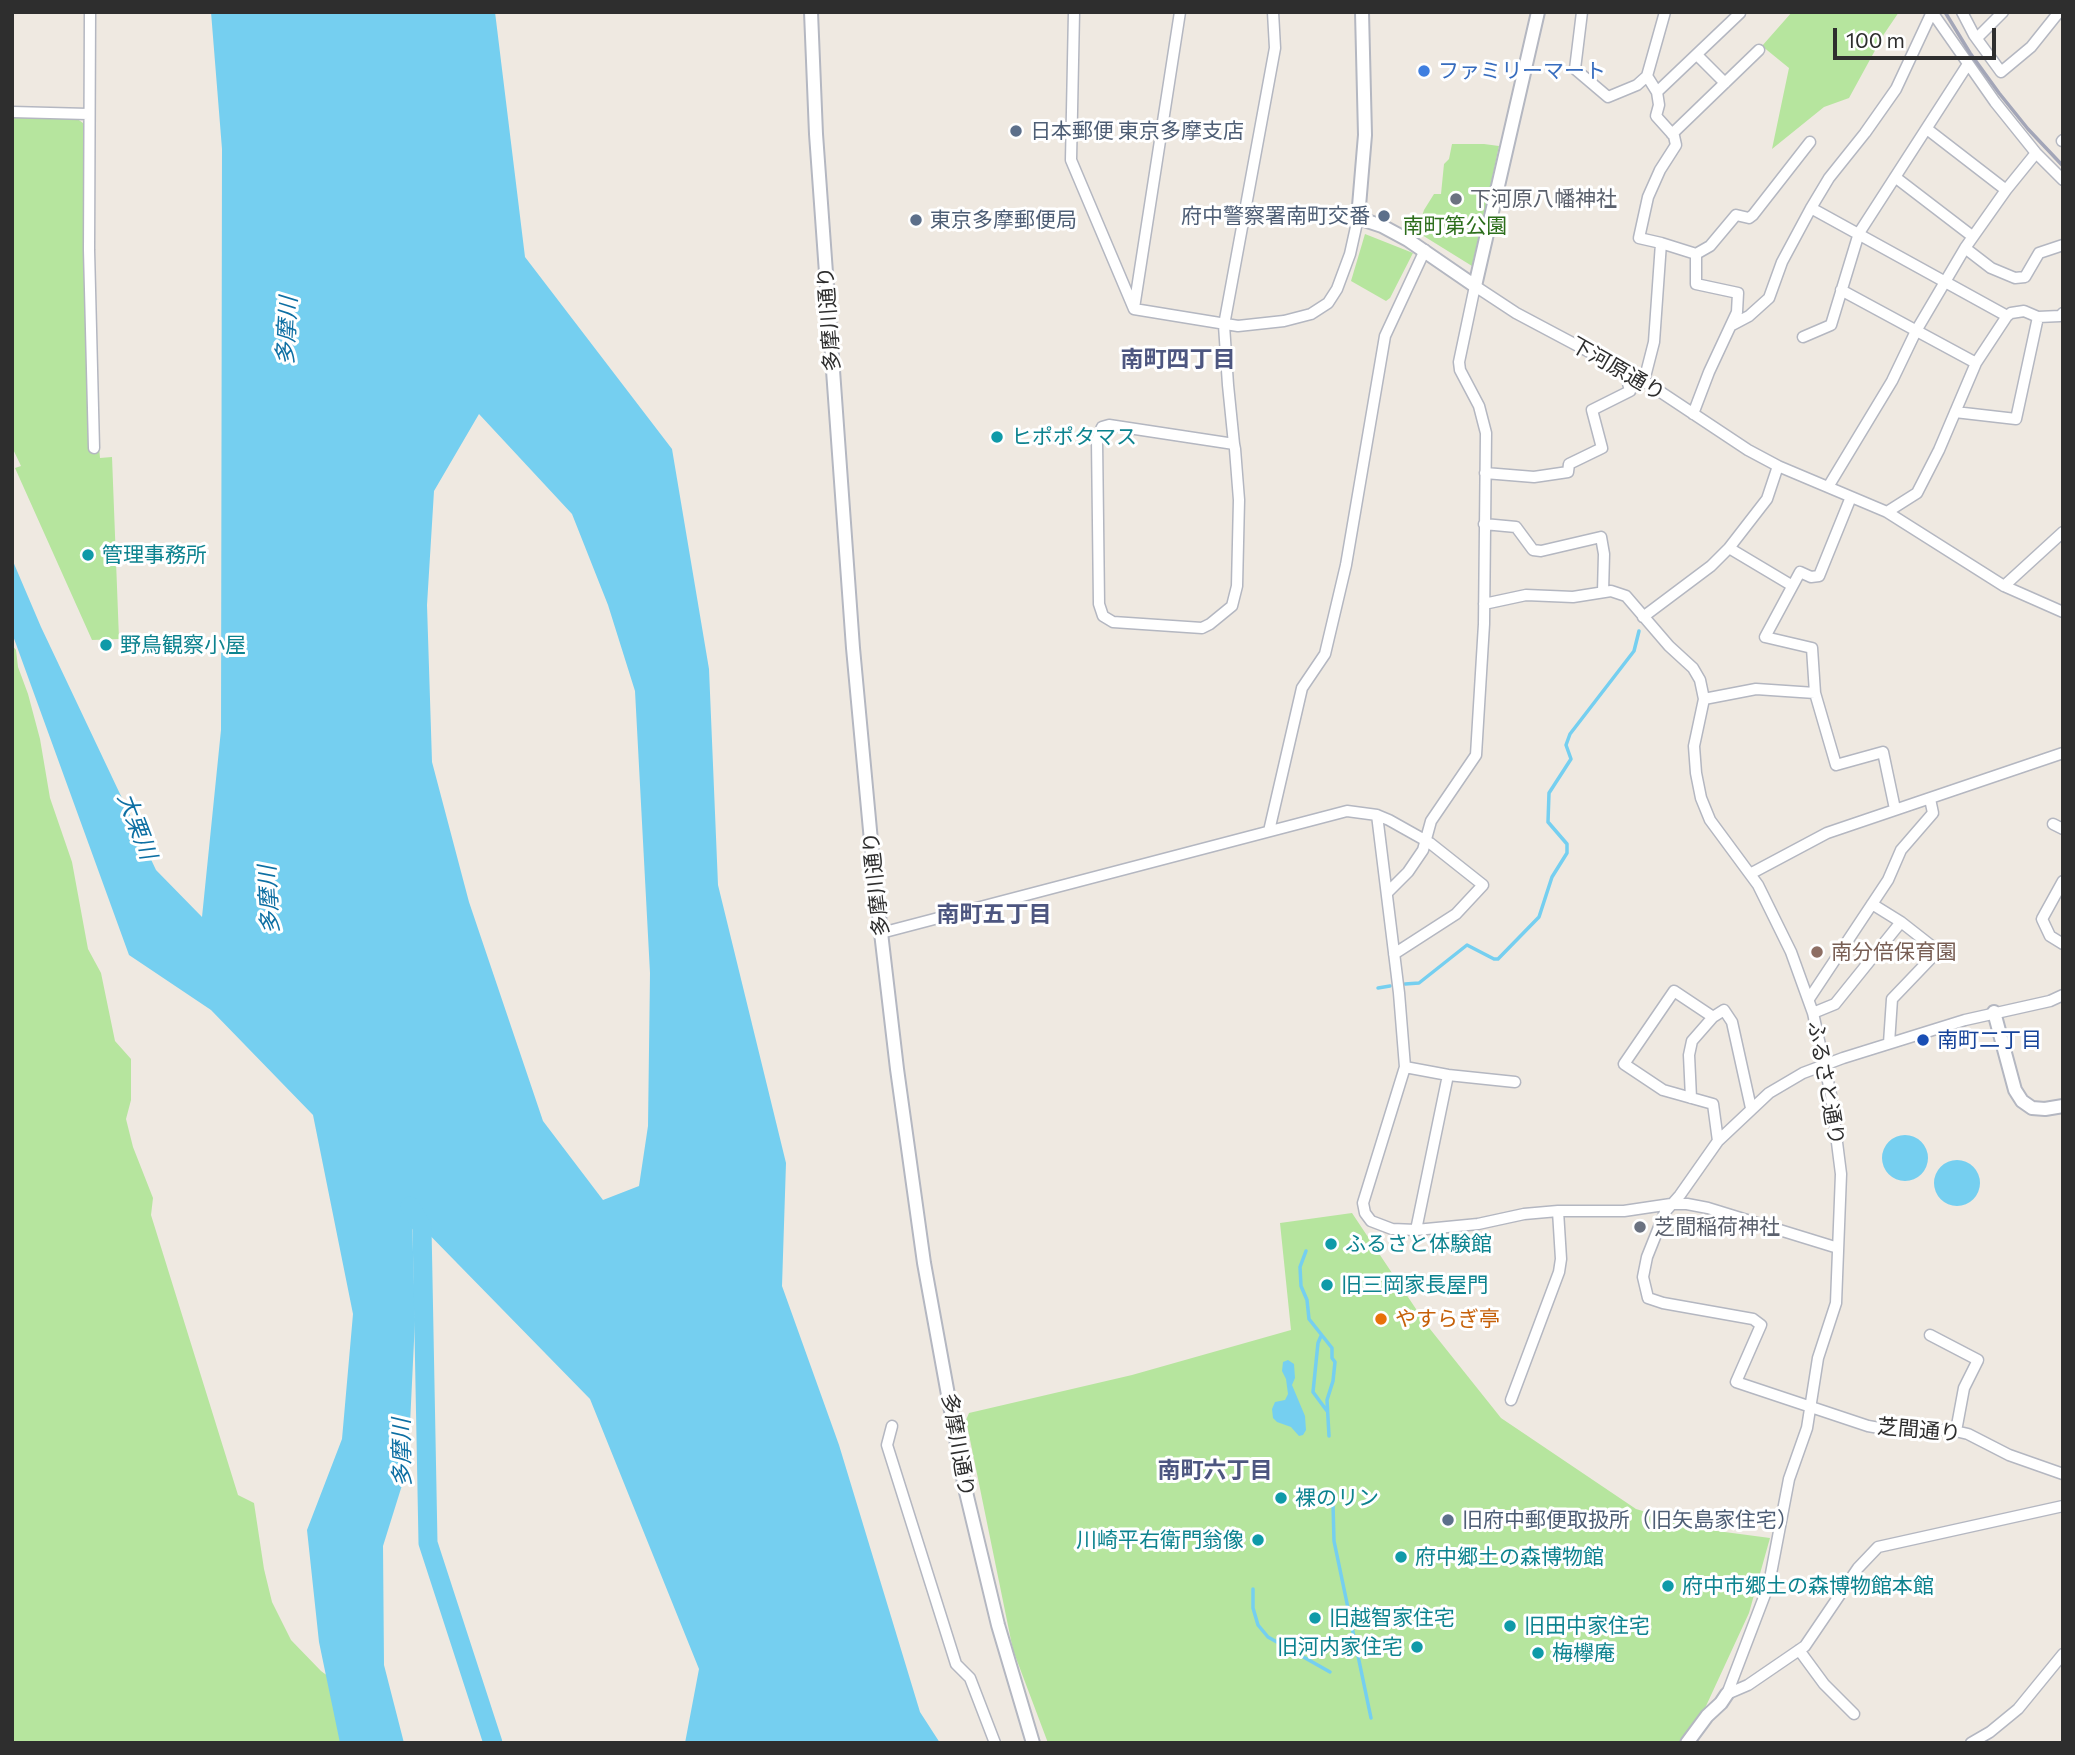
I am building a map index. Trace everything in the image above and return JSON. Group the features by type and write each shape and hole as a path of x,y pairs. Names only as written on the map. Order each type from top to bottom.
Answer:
{"street":[{"path":"90,12 88,114 94,448"},
{"name":"多摩川通り","path":"811,12 816,134 853,648 881,933 918,1223 965,1488 1001,1637 1033,1743"},
{"path":"1074,12 1071,160 1134,309"},
{"path":"1134,309 1180,12"},
{"path":"1234,444 1109,425 1102,427 1097,440 1099,604 1102,616 1113,622 1202,628 1231,606 1237,586 1239,500 1224,325 1275,48 1273,12"},
{"path":"1134,309 1238,326 1298,318 1311,314 1328,303 1343,276 1358,218 1365,135 1362,12"},
{"path":"1387,893 1408,872 1423,850 1431,821 1476,755 1484,604 1485,423 1460,369 1475,286 1538,12"},
{"path":"1582,12 1575,69 1608,97 1637,85 1647,76 1665,12"},
{"path":"1932,12 1995,102 2036,153 2063,180"},
{"path":"1732,325 1749,316 1769,298 1782,262 1811,208 1829,178 1896,89 1932,12"},
{"path":"1962,12 2001,72 2038,40 2059,12"},
{"path":"1977,38 2003,12"},
{"path":"1657,92 1740,13"},
{"path":"1672,134 1759,50"},
{"path":"1697,55 1725,83"},
{"path":"1802,337 1831,325 1859,233 1968,64"},
{"path":"1647,76 1657,92 1659,105 1656,116 1672,134 1676,145 1660,170 1648,197 1639,238 1696,254 1710,246 1736,215 1749,218 1753,215 1811,142"},
{"path":"12,112 88,114"},
{"path":"1927,129 2006,190"},
{"path":"1828,486 1892,381 1916,331 1972,236 2036,153"},
{"path":"1895,177 1972,236"},
{"path":"1811,208 2007,316"},
{"name":"下河原通り","path":"1358,218 1390,230 1425,250 1516,313 1644,381 1778,466 1887,512 2004,586 2063,612"},
{"path":"1644,381 1654,342 1661,243"},
{"path":"1965,248 1991,268 2015,278 2025,277 2039,253 2063,245"},
{"path":"1269,831 1302,688 1325,654 1346,565 1385,336 1425,250"},
{"path":"1693,414 1737,312 1738,293 1696,284 1696,254"},
{"path":"1842,290 1976,363"},
{"path":"1887,512 1917,493 1939,450 1976,363 2007,316 2024,311 2038,317 2060,316 2063,313"},
{"path":"1955,412 2016,419 2038,317"},
{"path":"1485,473 1534,477 1569,472 1569,464 1602,449 1592,410 1630,391 1625,371"},
{"path":"1643,617 1710,566 1729,548 1768,499 1778,466"},
{"path":"1851,497 1819,576 1811,577 1800,572 1765,637 1812,648 1815,693 1836,765 1883,752 1895,809"},
{"path":"1484,524 1516,527 1533,550 1541,551 1601,537 1604,554 1603,592"},
{"path":"2004,586 2063,532"},
{"path":"1729,548 1791,585"},
{"path":"1484,604 1526,595 1573,597 1611,591 1626,596 1693,668 1700,681 1704,699 1756,689 1815,693"},
{"name":"ふるさと通り","path":"1687,1743 1727,1693 1769,1584 1789,1479 1807,1428 1818,1358 1836,1303 1841,1174 1837,1131 1809,999 1791,952 1758,885 1710,820 1701,798 1694,746 1704,699"},
{"path":"1750,874 1827,833 2063,753"},
{"path":"1809,999 1888,880 1901,849 1933,813 1930,799"},
{"path":"881,933 1348,811 1390,820 1430,843 1483,884 1456,914 1394,954"},
{"path":"1377,816 1405,1067 1363,1203 1365,1213 1375,1224 1392,1229 1416,1230 1478,1224 1524,1214 1624,1211 1671,1204 1708,1208 1838,1248"},
{"path":"2063,881 2042,919 2050,936 2063,944"},
{"path":"1872,904 1938,951 1892,999 1889,1043"},
{"path":"1813,1013 1835,1004 1900,922"},
{"path":"1713,1017 1674,991 1624,1064 1663,1090 1713,1104 1718,1141"},
{"path":"1671,1204 1718,1141 1769,1093 1824,1064 1994,1012 2050,1001 2063,995"},
{"path":"1691,1098 1689,1055 1692,1041 1713,1017 1724,1010 1732,1022 1751,1108"},
{"path":"1994,1012 2015,1090 2022,1101 2032,1108 2063,1106"},
{"path":"1405,1067 1448,1075 1515,1082"},
{"path":"1416,1230 1448,1075"},
{"name":"芝間通り","path":"1671,1204 1665,1212 1647,1257 1643,1277 1648,1298 1753,1319 1761,1325 1736,1382 1845,1420 1885,1429 1956,1431 1985,1440 2009,1454 2063,1474"},
{"path":"1511,1400 1559,1272 1561,1259 1558,1211"},
{"path":"1930,1335 1978,1360 1964,1388 1956,1431"},
{"path":"892,1426 887,1445 956,1664 970,1678 995,1743"},
{"path":"1727,1693 1748,1685 1805,1646 1857,1568 1878,1547 2063,1506"},
{"path":"1799,1650 1824,1684 1854,1714"},
{"path":"1971,1743 1997,1727 2018,1709 2063,1654"}],"green space":[{"path":"1792,12 1899,12 1849,98 1824,107 1772,149 1789,68 1762,46"},
{"path":"12,115 76,118 83,123 90,448 99,447 100,458 112,457 119,639 92,640 15,468 21,466 12,447"},
{"name":"南町第公園","path":"1452,144 1499,146 1490,188 1494,192 1491,215 1483,217 1472,266 1422,235 1428,223 1422,216 1434,194 1441,194 1444,164 1449,159"},
{"path":"1365,234 1413,253 1386,301 1351,281"},
{"path":"12,645 16,650 18,667 40,739 50,798 72,862 88,949 101,973 115,1041 131,1059 131,1100 126,1119 133,1147 153,1198 151,1215 238,1495 254,1503 272,1602 291,1640 321,1671 347,1690 355,1743 12,1743"},
{"path":"1352,1213 1426,1324 1501,1418 1636,1509 1702,1529 1770,1538 1749,1613 1700,1719 1683,1743 1048,1743 1013,1650 966,1420 969,1413 1132,1375 1291,1330 1280,1223"}],"water":[{"path":"211,12 495,12 525,257 672,449 709,669 718,885 786,1163 782,1286 839,1445 920,1712 940,1743 685,1743 699,1669 590,1399 412,1217 415,1320 408,1466 383,1546 384,1665 404,1743 340,1743 319,1642 307,1530 342,1439 353,1314 313,1115 211,1010 129,955 12,633 12,559 41,627 156,870 202,917 221,730 222,149","holes":["479,414 572,514 608,605 635,691 650,973 648,1126 639,1186 603,1200 543,1121 469,902 432,762 427,605 434,491"]},
{"path":"1905,1135 1922,1141 1928,1158 1922,1175 1905,1181 1888,1175 1882,1158 1888,1141"},
{"path":"1957,1160 1973,1167 1980,1183 1973,1199 1957,1206 1941,1199 1934,1183 1941,1167"},
{"path":"1288,1360 1294,1364 1295,1378 1292,1385 1305,1416 1306,1430 1299,1436 1291,1427 1273,1418 1272,1409 1275,1402 1285,1400 1288,1394 1282,1371 1283,1362"}],"waterway":[{"path":"1405,984 1419,983 1467,945 1498,959 1539,917 1552,877 1567,853 1567,844 1548,822 1549,793 1571,759 1566,745 1570,734 1634,651 1639,631"},
{"path":"1378,988 1390,986"},
{"name":"多摩川","path":"410,1206 422,1227 428,1543 493,1743"},
{"path":"1306,1251 1300,1267 1301,1286 1307,1300 1309,1319 1332,1348 1335,1362 1327,1400 1329,1436"},
{"path":"1321,1336 1313,1392 1327,1411"},
{"path":"1333,1504 1334,1541 1371,1718"},
{"path":"1253,1589 1253,1608 1258,1625 1268,1637 1330,1672"}],"railway":[{"path":"1945,12 1999,93 2063,166"}],"place":[{"name":"ファミリーマート","path":"1424,71"},
{"name":"日本郵便 東京多摩支店","path":"1016,131"},
{"name":"下河原八幡神社","path":"1456,199"},
{"name":"府中警察署南町交番","path":"1384,216"},
{"name":"東京多摩郵便局","path":"916,220"},
{"name":"ヒポポタマス","path":"997,437"},
{"name":"管理事務所","path":"88,555"},
{"name":"野鳥観察小屋","path":"106,645"},
{"name":"南分倍保育園","path":"1817,952"},
{"name":"南町二丁目","path":"1923,1040"},
{"name":"芝間稲荷神社","path":"1640,1227"},
{"name":"ふるさと体験館","path":"1331,1244"},
{"name":"旧三岡家長屋門","path":"1327,1285"},
{"name":"やすらぎ亭","path":"1381,1319"},
{"name":"裸のリン","path":"1281,1498"},
{"name":"旧府中郵便取扱所（旧矢島家住宅）","path":"1448,1520"},
{"name":"川崎平右衛門翁像","path":"1258,1540"},
{"name":"府中郷土の森博物館","path":"1401,1557"},
{"name":"府中市郷土の森博物館本館","path":"1668,1586"},
{"name":"旧越智家住宅","path":"1315,1618"},
{"name":"旧田中家住宅","path":"1510,1626"},
{"name":"旧河内家住宅","path":"1417,1647"},
{"name":"梅欅庵","path":"1538,1653"}],"district":[{"name":"南町四丁目","path":"1178,359"},
{"name":"南町五丁目","path":"994,914"},
{"name":"南町六丁目","path":"1215,1470"}],"water label":[{"name":"大栗川","path":"137,826"}]}
